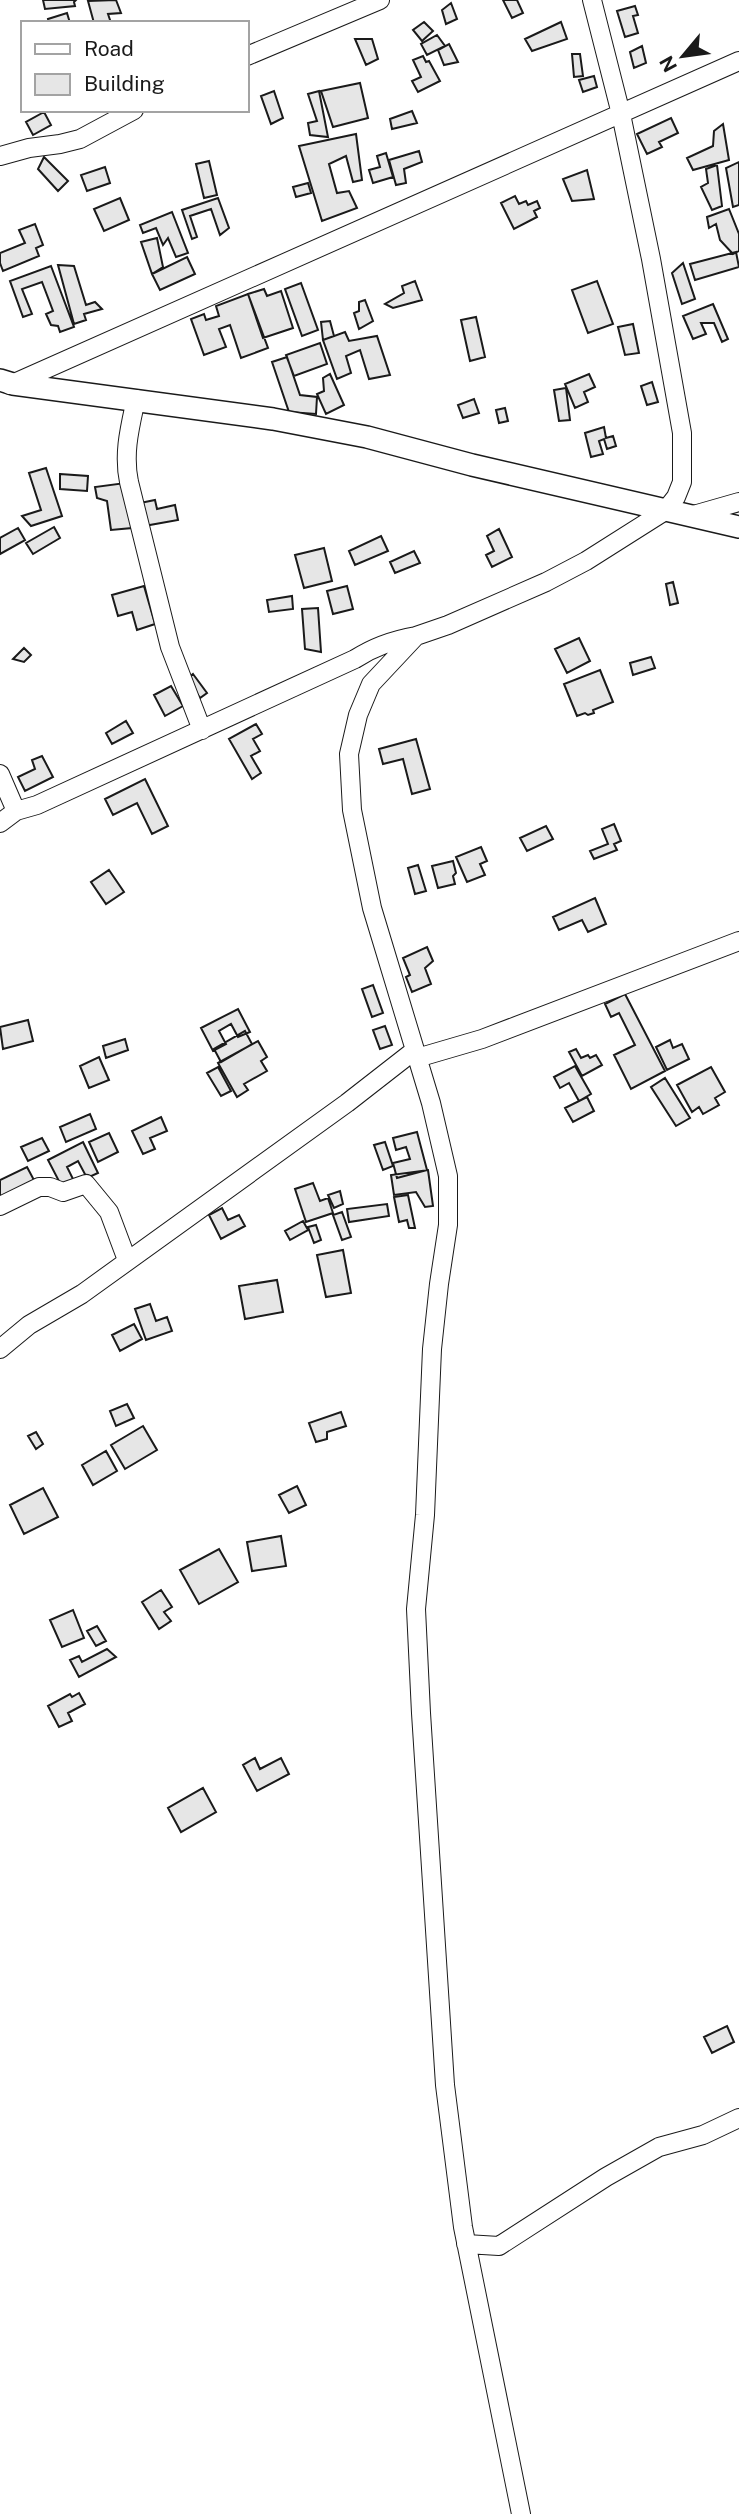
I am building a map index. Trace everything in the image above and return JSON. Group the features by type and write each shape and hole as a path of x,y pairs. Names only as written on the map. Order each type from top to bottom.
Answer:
{"street":[{"path":"248,56 380,0"},
{"path":"0,823 16,811 37,806 355,659 374,647 448,625 546,582 586,561 666,511 682,482 682,433 651,259 621,114 592,0"},
{"path":"4,385 739,61"},
{"path":"0,156 80,139 130,112"},
{"path":"4,385 136,399 273,419 367,437 472,465 739,527"},
{"path":"136,399 125,465 170,648 202,730"},
{"path":"690,516 739,502"},
{"path":"416,636 371,684 358,715 349,754 352,810 372,908 431,1103 448,1176 448,1225 432,1349 425,1515 416,1609 445,2085 466,2244 521,2514"},
{"path":"0,774 16,811"},
{"path":"0,1342 82,1294 416,1054 482,1039 739,941"},
{"path":"0,1206 39,1187 50,1187 63,1192 86,1184 109,1212 127,1260"},
{"path":"0,1349 29,1325"},
{"path":"466,2244 499,2246 606,2177 659,2147 703,2136 739,2118"}],"building":[{"path":"43,0 76,0 75,6 45,9"},
{"path":"116,0 121,13 108,14 110,21 93,21 88,1"},
{"path":"503,0 517,0 523,13 512,18"},
{"path":"451,3 457,19 446,24 442,10"},
{"path":"635,6 638,15 633,16 638,33 625,37 617,11"},
{"path":"67,13 69,21 48,21"},
{"path":"424,22 433,31 422,41 413,30"},
{"path":"561,22 567,39 532,51 525,39"},
{"path":"437,35 445,46 427,55 421,44"},
{"path":"355,39 372,39 378,59 366,65"},
{"path":"449,44 458,62 444,65 438,50"},
{"path":"642,46 646,63 634,68 630,52"},
{"path":"572,54 580,54 583,76 574,77"},
{"path":"423,56 426,62 429,61 440,81 418,92 412,81 421,77 413,60"},
{"path":"594,76 597,87 583,92 579,80"},
{"path":"360,83 368,118 333,127 321,91"},
{"path":"274,91 283,118 271,124 261,96"},
{"path":"319,91 328,137 310,135 308,123 317,121 308,94"},
{"path":"412,111 417,123 392,129 390,119"},
{"path":"44,112 51,125 33,135 26,122"},
{"path":"671,118 678,133 659,142 662,147 647,154 637,134"},
{"path":"723,124 729,160 693,170 687,158 713,146 714,131"},
{"path":"356,134 362,180 353,182 346,156 329,164 337,193 349,191 357,208 322,221 299,146"},
{"path":"419,151 422,162 404,169 406,183 396,185 389,160"},
{"path":"386,153 393,177 373,183 369,170 380,167 377,156"},
{"path":"44,157 68,181 58,191 38,169"},
{"path":"209,161 217,195 204,198 196,164"},
{"path":"739,162 739,205 733,207 726,168"},
{"path":"717,165 722,206 712,210 701,187 708,183 706,169"},
{"path":"105,167 110,183 87,191 81,175"},
{"path":"587,170 594,199 572,201 563,179"},
{"path":"308,183 311,193 296,197 293,187"},
{"path":"515,196 519,204 526,201 528,205 537,201 540,208 534,211 537,217 514,229 501,203"},
{"path":"120,198 129,220 104,231 94,209"},
{"path":"218,198 229,228 220,235 211,209 190,216 197,237 192,239 182,210"},
{"path":"729,209 739,234 739,251 733,254 720,240 716,224 709,228 707,217"},
{"path":"172,212 188,253 176,257 168,238 163,245 156,228 143,233 140,225"},
{"path":"35,224 43,245 36,248 39,256 3,271 0,253 25,243 19,230"},
{"path":"157,238 163,267 152,274 141,242"},
{"path":"736,252 739,267 695,280 690,264"},
{"path":"187,257 195,274 160,290 152,274"},
{"path":"683,263 695,299 682,304 672,273"},
{"path":"58,265 74,266 86,305 95,302 102,309 84,314 86,320 74,324"},
{"path":"51,266 74,327 60,332 58,326 51,325 46,314 53,311 42,282 22,289 32,314 23,317 10,281"},
{"path":"415,281 422,300 393,308 385,304 404,293 402,286"},
{"path":"597,281 613,324 588,333 572,290"},
{"path":"301,283 318,330 302,336 285,289"},
{"path":"264,289 267,296 281,291 293,328 263,338 248,294"},
{"path":"248,294 268,348 241,358 230,325 219,329 226,347 204,355 191,319 204,314 206,320 219,316 216,306"},
{"path":"365,300 373,321 359,329 354,313 359,311 359,302"},
{"path":"713,304 728,339 722,342 714,323 701,323 706,334 693,339 683,316"},
{"path":"476,317 485,357 470,361 461,320"},
{"path":"330,321 334,336 323,340 321,322"},
{"path":"633,324 639,353 625,355 618,327"},
{"path":"345,332 349,341 377,336 390,375 369,379 360,350 346,356 351,373 337,379 323,340"},
{"path":"320,343 327,364 294,376 286,355"},
{"path":"287,357 300,395 317,397 316,414 289,412 272,362"},
{"path":"330,374 344,405 326,414 317,394 324,391 323,378"},
{"path":"589,374 595,387 584,392 588,402 575,408 565,384"},
{"path":"652,382 658,402 647,405 641,386"},
{"path":"566,388 570,420 559,421 554,390"},
{"path":"474,399 479,413 463,418 458,405"},
{"path":"505,408 508,421 499,423 496,410"},
{"path":"604,427 606,438 613,436 616,446 607,449 604,439 599,441 603,454 591,457 585,433"},
{"path":"46,468 62,516 31,526 22,516 41,510 29,473"},
{"path":"60,474 88,476 87,491 60,489"},
{"path":"125,483 132,528 111,530 107,501 97,498 95,487"},
{"path":"155,500 157,509 175,505 178,520 144,526 140,503"},
{"path":"54,527 60,538 33,554 26,543"},
{"path":"18,528 25,540 0,554 0,538"},
{"path":"499,529 512,557 492,567 486,555 494,551 487,536"},
{"path":"381,536 388,551 355,565 349,551"},
{"path":"324,548 332,581 304,588 295,555"},
{"path":"414,551 420,563 395,573 390,562"},
{"path":"673,582 678,603 670,605 666,584"},
{"path":"144,586 155,624 137,630 132,612 118,616 112,595"},
{"path":"347,586 353,609 333,614 327,591"},
{"path":"292,596 293,609 269,612 267,600"},
{"path":"318,608 321,652 305,649 302,609"},
{"path":"579,638 590,661 567,673 555,649"},
{"path":"24,648 31,655 24,662 13,659"},
{"path":"651,657 655,668 633,675 630,663"},
{"path":"600,670 613,702 593,710 594,713 577,716 564,684"},
{"path":"193,674 207,693 200,698 187,679"},
{"path":"171,686 183,706 165,716 154,695"},
{"path":"126,721 133,733 112,744 106,733"},
{"path":"256,724 262,734 253,739 260,751 251,756 261,773 252,779 229,739"},
{"path":"416,739 430,789 412,794 403,759 383,764 379,749"},
{"path":"42,756 53,777 25,791 18,777 35,769 32,760"},
{"path":"145,779 168,826 152,834 137,803 113,815 105,799"},
{"path":"614,824 621,841 614,844 617,850 594,859 590,851 608,844 602,829"},
{"path":"546,826 553,839 527,851 520,838"},
{"path":"481,847 487,861 480,864 485,875 467,882 456,857"},
{"path":"453,861 455,884 438,888 432,866"},
{"path":"418,865 426,891 415,894 408,868"},
{"path":"109,870 124,892 106,904 91,882"},
{"path":"595,898 606,924 588,932 582,920 559,930 553,917"},
{"path":"427,947 433,961 425,968 431,984 412,992 406,977 410,975 403,958"},
{"path":"373,985 383,1013 372,1017 362,989"},
{"path":"625,994 665,1071 631,1089 614,1055 635,1045 619,1013 611,1017 605,1004"},
{"path":"238,1009 250,1032 238,1037 231,1024 219,1031 226,1044 213,1051 201,1028"},
{"path":"28,1020 33,1041 3,1049 0,1027"},
{"path":"385,1026 392,1045 380,1049 373,1030"},
{"path":"245,1031 252,1044 221,1062 214,1049"},
{"path":"125,1039 128,1050 106,1058 103,1046"},
{"path":"670,1040 673,1048 682,1044 689,1059 667,1070 656,1047"},
{"path":"258,1041 267,1057 261,1061 267,1071 244,1084 248,1090 237,1097 218,1063"},
{"path":"576,1049 581,1058 596,1055 602,1065 582,1076 569,1052"},
{"path":"99,1057 109,1080 89,1088 80,1066"},
{"path":"575,1066 591,1094 579,1101 569,1083 560,1088 554,1077"},
{"path":"218,1067 231,1091 221,1096 207,1073"},
{"path":"711,1067 725,1092 715,1098 719,1105 703,1114 699,1107 692,1112 677,1085"},
{"path":"665,1078 690,1118 676,1126 651,1087"},
{"path":"587,1097 594,1111 573,1122 565,1108"},
{"path":"90,1114 96,1129 66,1142 60,1127"},
{"path":"161,1117 167,1131 150,1138 155,1149 143,1154 132,1131"},
{"path":"417,1132 427,1170 397,1178 393,1163 410,1159 406,1147 396,1150 393,1138"},
{"path":"109,1133 118,1152 98,1162 89,1142"},
{"path":"42,1138 49,1151 28,1161 21,1147"},
{"path":"83,1142 98,1173 87,1178 78,1161 67,1167 74,1181 62,1187 48,1160"},
{"path":"385,1142 393,1166 383,1170 374,1145"},
{"path":"27,1167 35,1182 0,1199 0,1180"},
{"path":"428,1170 433,1206 425,1207 416,1192 394,1195 391,1175"},
{"path":"313,1183 320,1201 328,1198 333,1213 306,1222 295,1189"},
{"path":"340,1191 343,1204 334,1208 328,1195"},
{"path":"408,1195 415,1228 409,1228 407,1220 399,1222 394,1197"},
{"path":"387,1204 389,1216 349,1222 347,1209"},
{"path":"222,1208 228,1220 239,1215 245,1226 221,1239 209,1215"},
{"path":"342,1212 351,1237 342,1240 333,1215"},
{"path":"303,1221 308,1230 290,1240 285,1231"},
{"path":"316,1225 321,1240 314,1243 308,1227"},
{"path":"343,1250 351,1293 326,1297 317,1255"},
{"path":"277,1280 283,1312 245,1319 239,1286"},
{"path":"150,1304 156,1321 167,1317 172,1331 146,1340 135,1309"},
{"path":"134,1324 142,1339 120,1351 112,1335"},
{"path":"127,1404 134,1418 116,1426 110,1411"},
{"path":"341,1412 346,1426 327,1432 327,1439 316,1442 309,1423"},
{"path":"143,1426 157,1450 125,1469 111,1445"},
{"path":"36,1432 43,1444 36,1449 28,1436"},
{"path":"106,1451 117,1471 93,1485 82,1465"},
{"path":"297,1486 306,1505 289,1513 279,1495"},
{"path":"43,1488 58,1517 24,1534 10,1505"},
{"path":"281,1536 286,1566 252,1571 247,1542"},
{"path":"219,1549 238,1582 199,1604 180,1570"},
{"path":"161,1590 172,1607 164,1612 171,1621 159,1629 142,1602"},
{"path":"73,1610 84,1638 62,1647 50,1620"},
{"path":"97,1626 106,1641 96,1646 87,1631"},
{"path":"107,1649 116,1657 79,1677 70,1660 79,1656 82,1662"},
{"path":"79,1693 85,1704 68,1713 72,1721 59,1727 48,1706 70,1694 72,1697"},
{"path":"255,1758 260,1769 281,1758 289,1774 257,1791 243,1765"},
{"path":"203,1788 216,1812 181,1832 168,1808"},
{"path":"727,2026 734,2042 712,2053 704,2037"}]}
